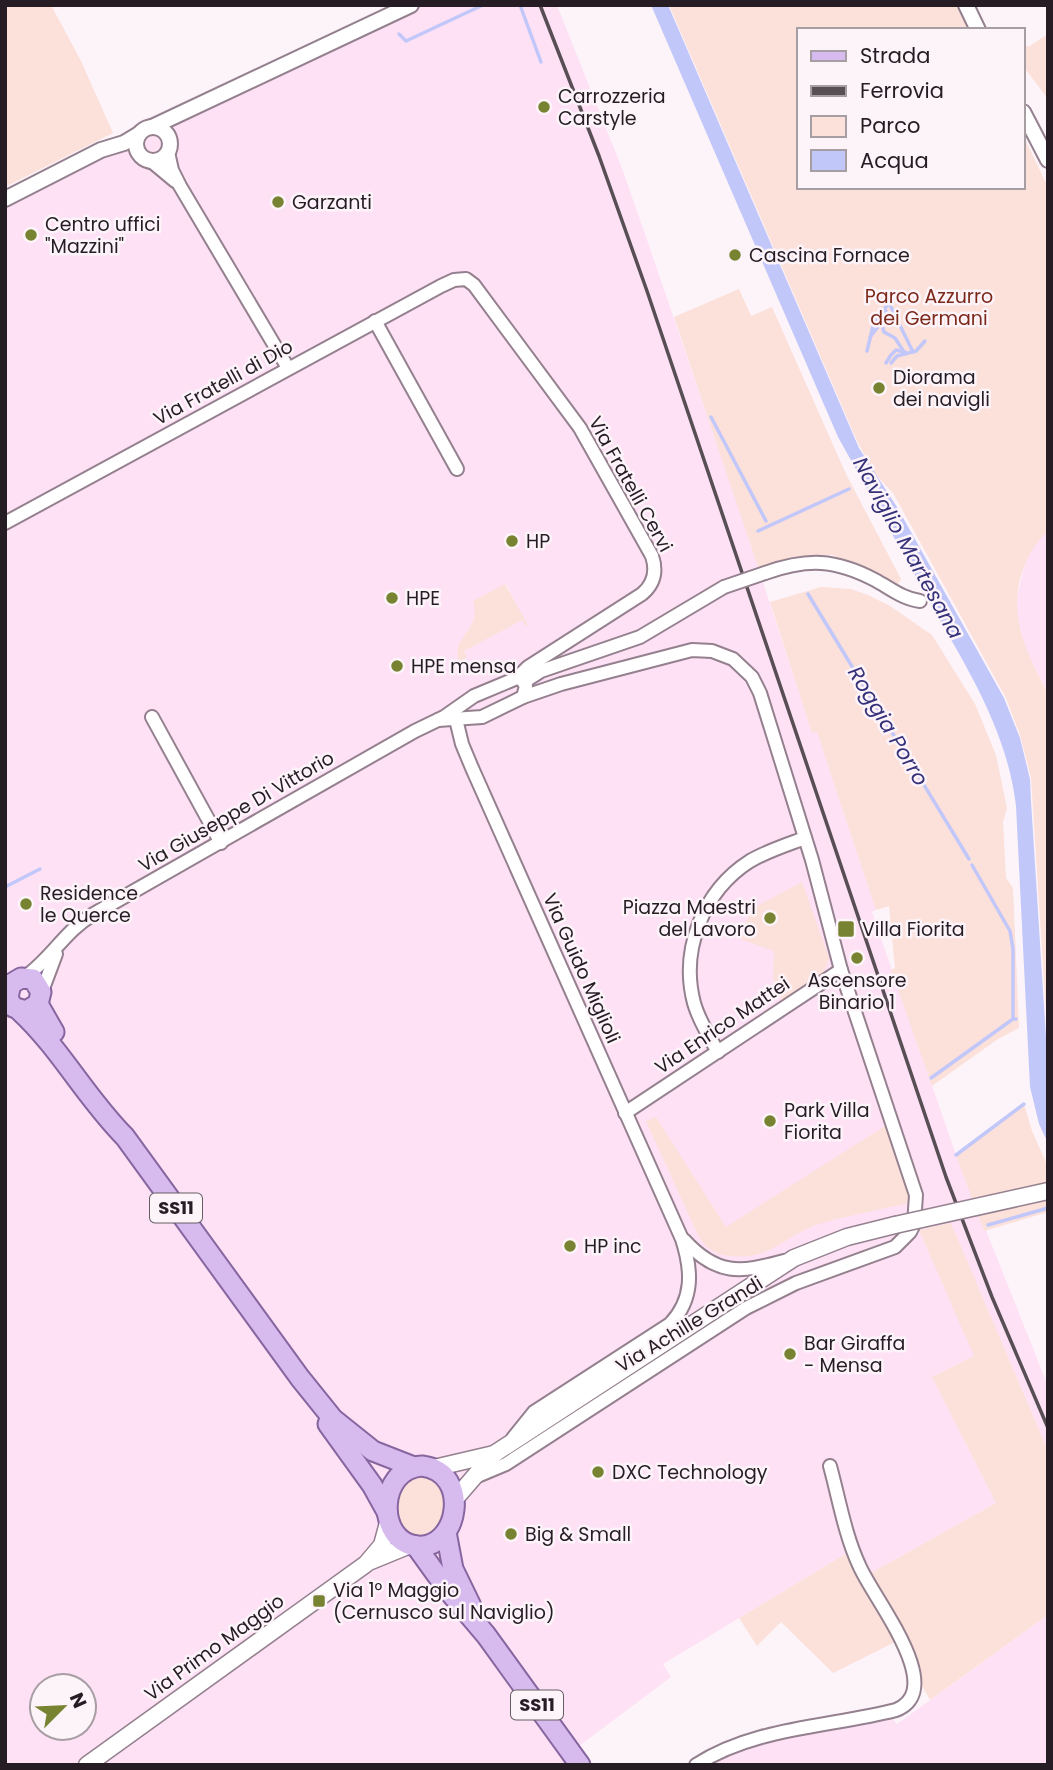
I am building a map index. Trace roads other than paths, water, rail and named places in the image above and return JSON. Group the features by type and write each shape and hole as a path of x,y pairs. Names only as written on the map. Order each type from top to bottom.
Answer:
{"main road":[{"name":"SS11","path":"20,991 108,1105 125,1137 300,1378 333,1419 378,1454 414,1467 434,1468"},
{"path":"434,1468 494,1454 794,1258 846,1237 1048,1191"},
{"name":"SS11","path":"300,1378 341,1444 372,1485 389,1517 394,1533 413,1545 490,1640 580,1765"},
{"path":"455,1499 494,1454"},
{"path":"389,1517 392,1483 401,1472 414,1467"},
{"path":"434,1468 449,1480 455,1499"},
{"name":"SS11","path":"455,1499 446,1532 453,1569 490,1640"},
{"name":"Via Primo Maggio","path":"366,1564 382,1545 389,1517"},
{"path":"413,1545 433,1543 446,1532"},
{"name":"Via Primo Maggio","path":"87,1765 366,1564 413,1545"}],"street":[{"path":"5,199 103,149 125,142 146,128 166,122 411,5"},
{"path":"966,5 980,28"},
{"path":"972,5 980,28"},
{"path":"79,163 115,155 148,160 161,159 169,147 178,122 193,107"},
{"path":"1025,116 1048,160"},
{"path":"152,127 163,130 169,147 172,170 180,186 288,368"},
{"path":"139,134 136,147 140,155 164,170 180,186"},
{"name":"Via Fratelli di Dio","path":"5,523 447,282 461,279"},
{"name":"Via Fratelli Cervi","path":"461,279 474,285 580,428 655,565 653,579 642,594 528,667 523,686"},
{"path":"375,321 457,469"},
{"path":"523,686 541,671 649,633 724,587 803,562 836,564 873,579 908,599 920,601"},
{"name":"Via Achille Grandi","path":"474,1477 506,1464 746,1308 796,1283 895,1247 914,1224 916,1200 911,1177 841,970 805,838 760,694 752,677 733,659 712,651 698,650 561,684 523,686"},
{"name":"Via Giuseppe Di Vittorio","path":"20,991 77,925 92,915 415,731 455,714 471,698 523,686"},
{"name":"Via Giuseppe Di Vittorio","path":"455,714 479,717 523,686"},
{"path":"471,698 468,709 472,715 479,717"},
{"name":"Via Guido Miglioli","path":"455,714 462,744 472,768 682,1239"},
{"path":"152,717 221,843"},
{"path":"718,1052 699,1018 691,982 691,954 700,920 715,894 736,871 764,853 805,838"},
{"name":"Via Giuseppe Di Vittorio","path":"20,991 61,944"},
{"name":"Via Enrico Mattei","path":"625,1113 841,970"},
{"path":"682,1239 707,1261 732,1271 752,1269 794,1258"},
{"path":"509,1445 515,1433 534,1412 670,1324 678,1315 690,1288 688,1258 682,1239"},
{"path":"696,1765 713,1754 760,1738 896,1710 906,1706 914,1696 916,1682 910,1659 858,1564 830,1466"}],"water":[{"name":"Naviglio Martesana","path":"651,5 668,5 859,448 897,507 1004,698 1020,738 1030,779 1048,1069 1048,1143 1039,1124 1030,1087 1016,806 1004,751 984,700 930,603 931,593 920,575 916,577 838,437"}],"waterway":[{"name":"Roggia Porro","path":"399,34 406,41 483,5"},
{"name":"Roggia Porro","path":"520,5 541,62"},
{"path":"867,351 874,322 892,301"},
{"path":"889,303 913,352"},
{"path":"870,337 882,322 886,311"},
{"path":"882,325 884,332 895,338 904,352"},
{"path":"891,363 897,356 916,351 925,341"},
{"path":"886,363 896,350 905,352"},
{"name":"Roggia Porro","path":"711,417 766,521"},
{"path":"758,531 849,489"},
{"name":"Roggia Porro","path":"808,594 969,859"},
{"name":"Roggia Porro","path":"972,865 1010,931 1013,949 1013,1019"},
{"path":"5,887 40,869"},
{"path":"931,1078 1016,1019"},
{"path":"956,1155 1024,1104"},
{"path":"988,1225 1048,1208"}],"railway":[{"path":"540,5 599,156 647,291 946,1177 992,1297 1048,1428"}],"place":[{"name":"Carrozzeria Carstyle","path":"544,107"},
{"name":"Garzanti","path":"278,202"},
{"name":"Centro uffici \"Mazzini\"","path":"31,235"},
{"name":"Cascina Fornace","path":"735,255"},
{"name":"Diorama dei navigli","path":"879,388"},
{"name":"HP","path":"512,541"},
{"name":"HPE","path":"392,598"},
{"name":"HPE mensa","path":"397,666"},
{"name":"Residence le Querce","path":"26,904"},
{"name":"Piazza Maestri del Lavoro","path":"770,918"},
{"name":"Villa Fiorita","path":"846,929"},
{"name":"Ascensore Binario 1","path":"857,958"},
{"name":"Park Villa Fiorita","path":"770,1121"},
{"name":"HP inc","path":"570,1246"},
{"name":"Bar Giraffa - Mensa","path":"790,1354"},
{"name":"DXC Technology","path":"598,1472"},
{"name":"Big & Small","path":"511,1534"},
{"name":"Via 1° Maggio (Cernusco sul Naviglio)","path":"319,1601"}],"park label":[{"name":"Parco Azzurro dei Germani","path":"929,307"}]}
